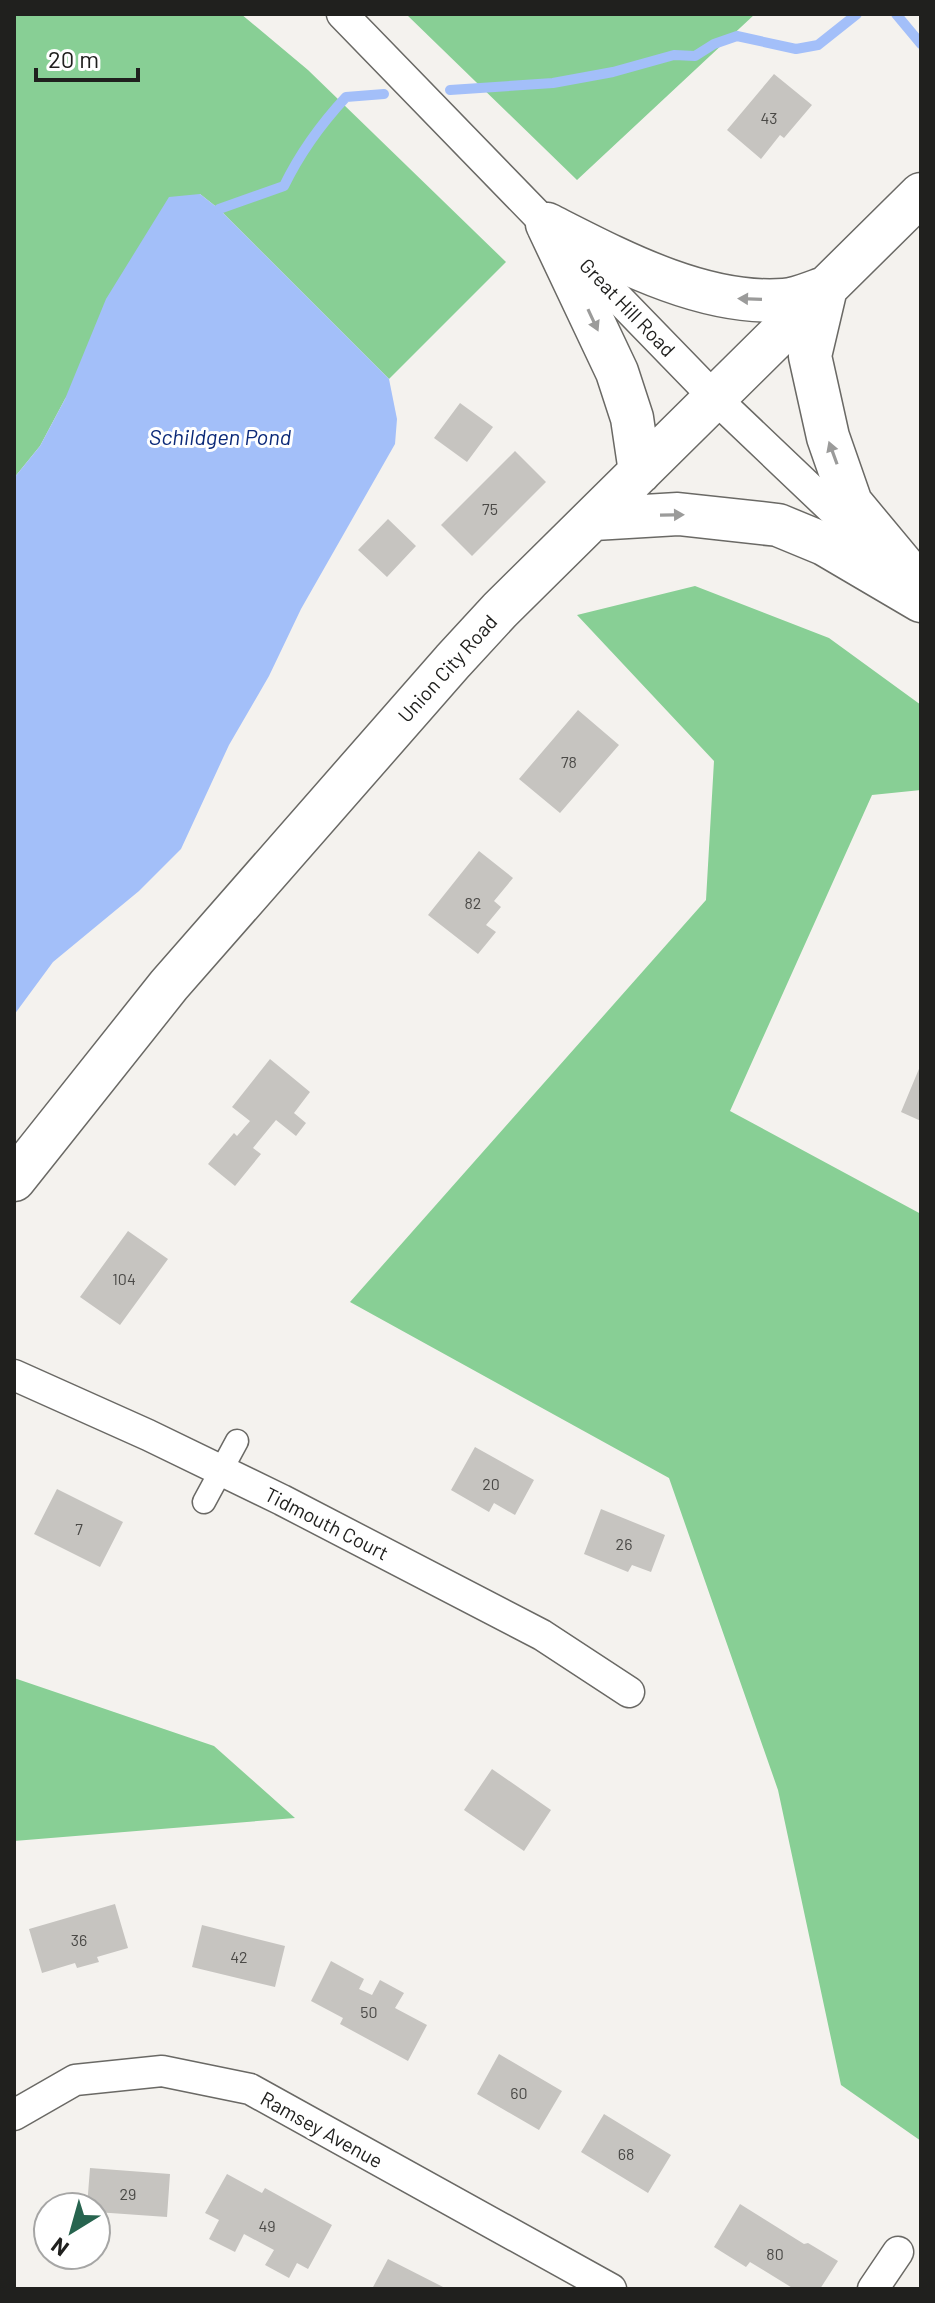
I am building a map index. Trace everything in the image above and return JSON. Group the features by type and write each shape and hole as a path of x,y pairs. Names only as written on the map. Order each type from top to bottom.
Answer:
{"main road":[{"name":"Union City Road","path":"14,1180 169,985 500,610 921,194"},
{"path":"547,224 642,272 735,299 787,300 826,288"},
{"path":"547,224 617,372 632,418 640,472"},
{"path":"826,288 810,356 828,437 851,503 921,587"},
{"path":"594,519 678,514 778,525 824,544 921,601"}],"street":[{"name":"Great Hill Road","path":"342,14 714,397 921,593"},
{"name":"Tidmouth Court","path":"14,1375 222,1470 542,1635 629,1692"},
{"path":"204,1502 237,1441"},
{"name":"Ramsey Avenue","path":"14,2115 75,2080 162,2071 250,2089 611,2289"},
{"path":"873,2289 898,2252"}],"green space":[{"path":"14,14 241,14 308,70 506,262 389,379 219,209 200,194 65,399 40,446 14,478"},
{"path":"406,14 755,14 577,180"},
{"path":"695,586 829,638 921,705 921,790 872,795 730,1111 921,1214 921,2141 841,2085 778,1790 669,1478 350,1302 706,900 714,761 577,615"},
{"path":"14,1678 214,1746 295,1818 14,1841"}],"water":[{"name":"Schildgen Pond","path":"200,194 219,209 389,379 397,419 395,444 301,609 269,676 229,745 181,849 139,891 53,962 14,1015 14,478 40,446 65,399 106,299 169,197"}],"building":[{"path":"774,74 812,105 784,138 780,135 761,159 727,130"},
{"path":"460,403 493,427 467,462 434,438"},
{"path":"515,451 546,482 472,556 441,525"},
{"path":"388,519 416,546 387,577 358,550"},
{"path":"578,710 619,745 560,813 519,779"},
{"path":"479,851 513,878 494,901 501,907 486,925 496,932 478,954 428,915"},
{"path":"270,1059 310,1092 294,1113 306,1123 296,1136 276,1120 253,1148 261,1154 235,1186 208,1164 234,1133 237,1136 250,1121 232,1107"},
{"path":"921,1064 921,1121 901,1112"},
{"path":"128,1231 168,1259 120,1325 80,1297"},
{"path":"475,1447 534,1480 515,1515 494,1503 489,1512 451,1490"},
{"path":"57,1489 123,1522 100,1567 34,1534"},
{"path":"601,1509 665,1535 651,1572 632,1565 628,1572 584,1554"},
{"path":"492,1769 551,1810 524,1851 464,1810"},
{"path":"115,1904 128,1948 97,1957 99,1962 77,1968 75,1963 42,1973 29,1929"},
{"path":"202,1925 285,1946 275,1987 192,1967"},
{"path":"331,1961 364,1979 359,1989 372,1995 380,1980 404,1993 395,2008 427,2025 408,2061 340,2024 343,2018 311,2001"},
{"path":"499,2054 562,2091 539,2130 477,2094"},
{"path":"604,2114 671,2155 648,2193 581,2152"},
{"path":"90,2168 170,2174 167,2217 112,2213 112,2191 88,2191"},
{"path":"227,2174 262,2193 265,2188 332,2225 308,2269 297,2263 289,2278 265,2265 274,2250 244,2234 235,2252 209,2239 219,2220 205,2213"},
{"path":"740,2204 838,2261 820,2289 794,2289 750,2262 746,2267 714,2247"},
{"path":"388,2259 447,2289 372,2289"}],"waterway":[{"path":"450,90 553,83 613,72 674,55 695,56 714,44 737,36 796,49 818,45 857,14"},
{"path":"896,14 921,44"},
{"path":"219,209 284,186 312,139 346,97 384,94"}]}
